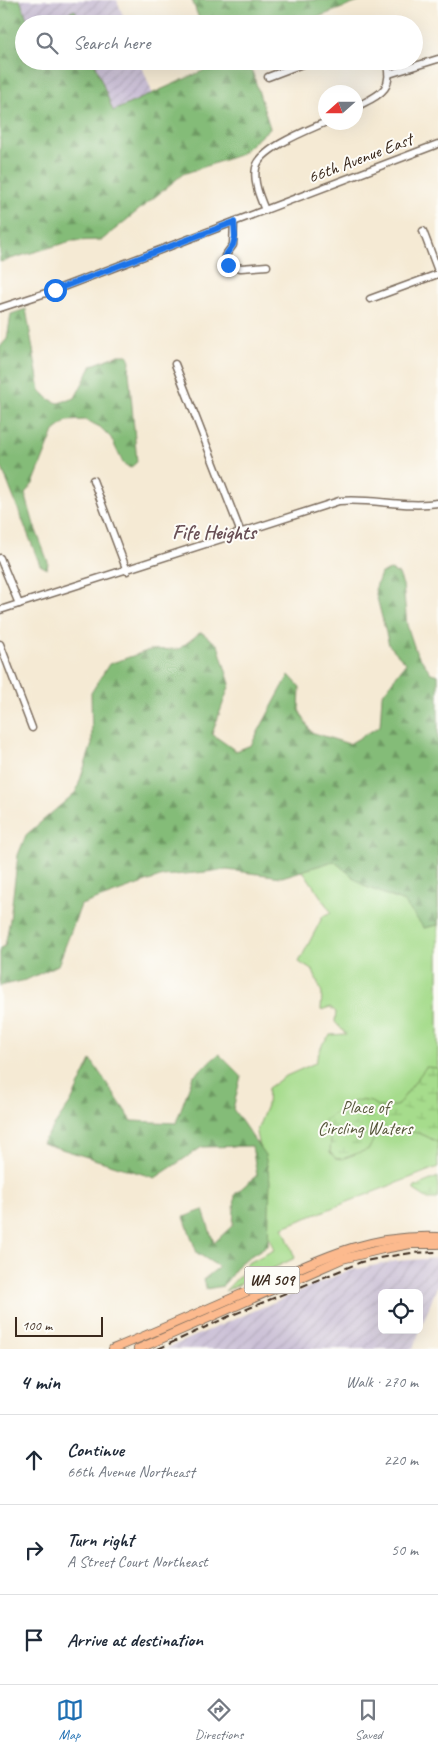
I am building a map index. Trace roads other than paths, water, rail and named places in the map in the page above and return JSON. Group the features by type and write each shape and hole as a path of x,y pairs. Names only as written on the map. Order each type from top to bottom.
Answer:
{"main road":[{"name":"WA 509","path":"113,1349 341,1250 384,1240 417,1236 438,1237"},
{"name":"WA 509","path":"138,1349 342,1259 383,1248 411,1244 438,1244"}],"street":[{"path":"423,64 438,59"},
{"path":"268,77 286,70"},
{"path":"363,103 380,94 387,84 390,74 389,70"},
{"path":"390,74 403,70"},
{"path":"265,210 257,188 255,170 259,161 267,152 318,126"},
{"name":"66th Avenue East","path":"0,308 55,290 438,144"},
{"path":"234,222 235,237 233,245 225,256 228,265 241,268 267,266"},
{"path":"370,299 438,272 423,231"},
{"path":"175,364 241,533"},
{"path":"93,480 127,570"},
{"path":"0,610 339,501 357,499 398,504 438,503"},
{"path":"0,558 19,604"},
{"path":"0,644 32,728"}],"railway":[{"path":"158,1349 230,1316 361,1262 412,1253 438,1252"}],"district":[{"name":"Fife Heights","path":"214,532"}],"park label":[{"name":"Place of Circling Waters","path":"365,1117"}]}
